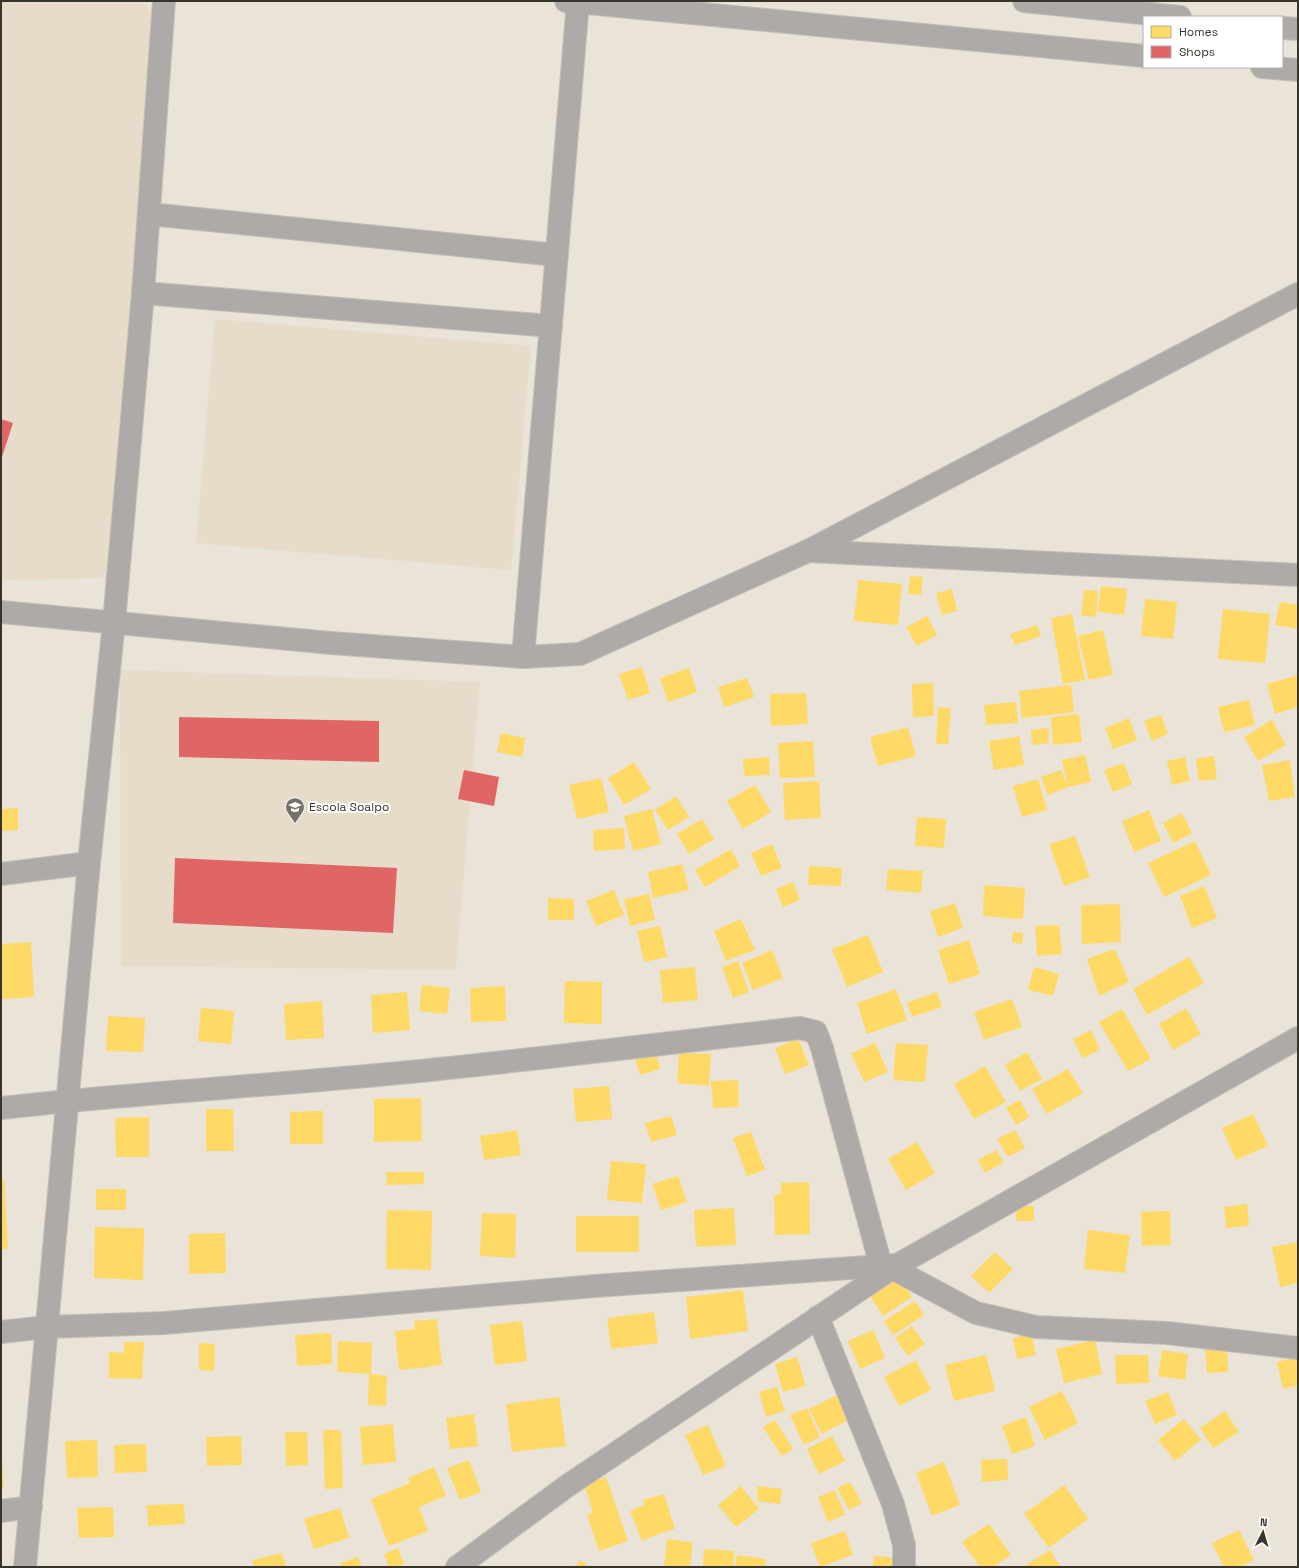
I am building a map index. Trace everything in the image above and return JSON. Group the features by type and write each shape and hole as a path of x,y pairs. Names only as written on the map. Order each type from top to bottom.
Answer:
{"street":[{"path":"25,1567 89,864 114,622 143,292 164,1"},
{"path":"1024,1 1170,16"},
{"path":"523,657 557,255 572,2 1143,56"},
{"path":"1283,28 1298,29"},
{"path":"1274,68 1298,70"},
{"path":"149,214 557,255"},
{"path":"143,292 551,326"},
{"path":"1,612 331,643 523,657 580,654 808,551 1298,294"},
{"path":"808,551 1298,575"},
{"path":"1,874 89,864"},
{"path":"1,1108 68,1100 243,1088 399,1073 800,1028 816,1032 890,1266"},
{"path":"457,1567 567,1486 818,1317 890,1266 1298,1038"},
{"path":"1,1332 46,1327 164,1323 595,1286 890,1266 976,1313 1036,1328 1167,1333 1298,1348"},
{"path":"818,1317 893,1504 904,1545 904,1567"},
{"path":"1,1511 31,1507"}],"shaded area":[{"path":"1,1 141,1 154,14 109,578 1,580"},
{"path":"215,319 531,346 511,570 196,543"},
{"name":"Escola Soalpo","path":"120,670 480,682 456,970 121,966"}],"building: Homes":[{"path":"910,576 923,577 921,595 908,594"},
{"path":"858,580 902,584 898,625 854,621"},
{"path":"1101,586 1127,589 1124,615 1098,612"},
{"path":"952,589 957,611 942,615 936,593"},
{"path":"1084,590 1098,591 1096,617 1081,615"},
{"path":"1145,599 1177,602 1173,639 1141,636"},
{"path":"1280,602 1298,605 1298,629 1275,625"},
{"path":"1223,609 1270,614 1265,663 1218,659"},
{"path":"1072,614 1085,680 1063,684 1051,618"},
{"path":"927,616 937,635 917,646 906,627"},
{"path":"1037,625 1041,636 1015,645 1010,634"},
{"path":"1103,630 1113,675 1089,680 1078,636"},
{"path":"642,667 650,693 628,700 619,674"},
{"path":"689,668 697,692 668,702 660,678"},
{"path":"1298,675 1298,707 1275,714 1267,684"},
{"path":"747,678 754,697 724,707 718,687"},
{"path":"933,683 934,716 913,717 912,684"},
{"path":"1071,685 1074,712 1022,718 1019,691"},
{"path":"806,693 808,724 771,726 770,694"},
{"path":"1249,700 1255,725 1224,732 1218,707"},
{"path":"1016,702 1018,723 986,725 984,705"},
{"path":"938,707 951,708 948,744 936,744"},
{"path":"1079,714 1082,742 1053,745 1051,717"},
{"path":"1161,715 1168,734 1152,741 1144,721"},
{"path":"1129,718 1137,740 1113,749 1105,728"},
{"path":"1272,720 1286,745 1258,761 1244,737"},
{"path":"908,727 916,756 878,766 870,737"},
{"path":"1048,728 1049,743 1032,745 1031,730"},
{"path":"501,733 525,738 522,757 497,752"},
{"path":"1019,736 1024,765 994,770 989,741"},
{"path":"813,741 815,777 780,778 778,743"},
{"path":"1085,755 1091,782 1068,787 1062,760"},
{"path":"1214,756 1217,779 1199,781 1196,759"},
{"path":"769,757 770,775 744,776 743,759"},
{"path":"1185,757 1190,781 1172,785 1167,761"},
{"path":"1290,760 1295,797 1269,801 1262,765"},
{"path":"634,762 651,789 624,805 608,778"},
{"path":"1124,763 1132,784 1113,792 1104,770"},
{"path":"1061,770 1068,787 1048,795 1041,777"},
{"path":"601,778 609,812 577,819 569,785"},
{"path":"1038,779 1047,810 1022,817 1013,786"},
{"path":"819,781 821,818 785,820 783,783"},
{"path":"755,785 771,812 743,829 727,801"},
{"path":"676,796 689,817 668,830 655,810"},
{"path":"18,808 18,830 1,831 1,809"},
{"path":"652,809 661,844 633,851 624,816"},
{"path":"1149,810 1161,841 1134,852 1122,821"},
{"path":"1182,813 1192,833 1173,843 1163,823"},
{"path":"917,817 946,819 944,848 915,846"},
{"path":"702,819 714,839 689,854 677,834"},
{"path":"624,828 625,849 594,851 593,830"},
{"path":"1075,836 1090,877 1064,886 1049,844"},
{"path":"1195,841 1211,875 1164,897 1148,863"},
{"path":"772,844 782,868 761,876 751,853"},
{"path":"731,849 740,866 705,887 695,870"},
{"path":"682,864 689,890 653,898 648,872"},
{"path":"809,866 842,868 841,886 808,885"},
{"path":"888,869 923,871 921,893 886,890"},
{"path":"793,882 800,900 783,907 776,889"},
{"path":"984,885 1025,888 1023,919 983,916"},
{"path":"1204,886 1217,918 1192,928 1180,896"},
{"path":"614,890 624,915 596,926 586,901"},
{"path":"649,894 655,920 630,926 624,899"},
{"path":"548,898 574,899 574,920 548,920"},
{"path":"955,903 963,928 938,937 930,911"},
{"path":"1120,904 1121,942 1082,944 1081,905"},
{"path":"741,919 755,950 726,961 714,931"},
{"path":"1059,925 1062,954 1037,956 1035,926"},
{"path":"660,926 667,957 644,962 637,931"},
{"path":"1013,932 1023,933 1022,944 1012,942"},
{"path":"868,935 883,972 847,987 832,949"},
{"path":"969,940 980,974 949,984 938,950"},
{"path":"31,942 34,997 1,999 1,944"},
{"path":"1115,949 1129,982 1099,996 1087,959"},
{"path":"772,950 783,978 753,990 742,963"},
{"path":"1189,957 1204,983 1147,1015 1133,989"},
{"path":"738,961 749,992 733,998 722,967"},
{"path":"695,967 698,1000 663,1003 660,970"},
{"path":"1034,967 1059,974 1053,996 1028,990"},
{"path":"565,981 602,982 602,1024 564,1023"},
{"path":"422,985 450,988 447,1014 419,1011"},
{"path":"505,986 506,1021 471,1022 470,988"},
{"path":"896,989 907,1020 867,1034 857,1003"},
{"path":"407,992 410,1030 373,1033 371,995"},
{"path":"937,992 942,1007 912,1017 907,1003"},
{"path":"1012,999 1022,1027 984,1040 974,1012"},
{"path":"322,1001 324,1038 286,1040 284,1004"},
{"path":"201,1008 234,1011 231,1044 198,1041"},
{"path":"1186,1008 1201,1034 1173,1050 1159,1024"},
{"path":"1122,1009 1151,1059 1128,1071 1099,1022"},
{"path":"108,1016 145,1018 143,1052 106,1051"},
{"path":"1091,1030 1100,1050 1082,1058 1073,1039"},
{"path":"798,1039 809,1065 785,1074 775,1048"},
{"path":"875,1043 888,1072 864,1082 851,1053"},
{"path":"896,1043 928,1045 925,1082 893,1080"},
{"path":"656,1052 660,1069 640,1075 635,1058"},
{"path":"1027,1052 1042,1079 1020,1091 1005,1065"},
{"path":"679,1053 711,1054 709,1086 677,1083"},
{"path":"985,1066 1006,1102 974,1119 954,1084"},
{"path":"1068,1069 1083,1093 1047,1114 1032,1089"},
{"path":"738,1080 739,1107 713,1108 711,1081"},
{"path":"609,1086 612,1119 576,1122 573,1089"},
{"path":"421,1098 422,1141 374,1142 374,1099"},
{"path":"1020,1100 1029,1117 1016,1125 1006,1107"},
{"path":"206,1109 233,1109 234,1151 206,1151"},
{"path":"323,1111 323,1144 290,1144 290,1112"},
{"path":"1253,1114 1268,1146 1236,1160 1222,1128"},
{"path":"671,1116 677,1135 651,1142 645,1123"},
{"path":"149,1117 149,1157 116,1157 115,1118"},
{"path":"517,1130 521,1155 484,1160 480,1136"},
{"path":"1015,1130 1025,1148 1008,1157 997,1139"},
{"path":"751,1132 765,1170 747,1176 733,1138"},
{"path":"917,1142 935,1173 906,1190 888,1159"},
{"path":"996,1150 1004,1162 985,1173 978,1160"},
{"path":"611,1161 646,1164 642,1203 607,1200"},
{"path":"386,1172 424,1172 424,1184 387,1185"},
{"path":"678,1176 687,1202 661,1210 652,1184"},
{"path":"1,1178 4,1178 8,1249 1,1249"},
{"path":"809,1182 810,1234 775,1235 774,1195 781,1194 781,1183"},
{"path":"96,1189 126,1189 126,1210 96,1210"},
{"path":"1247,1204 1249,1226 1226,1228 1224,1207"},
{"path":"1016,1206 1034,1206 1034,1221 1016,1221"},
{"path":"734,1208 736,1245 696,1247 694,1210"},
{"path":"387,1210 432,1211 431,1270 386,1269"},
{"path":"1170,1211 1171,1245 1142,1246 1141,1212"},
{"path":"482,1213 516,1214 515,1258 480,1256"},
{"path":"576,1216 639,1216 639,1252 576,1252"},
{"path":"95,1227 144,1228 143,1280 94,1278"},
{"path":"1088,1230 1130,1235 1125,1273 1084,1269"},
{"path":"225,1233 226,1273 189,1274 189,1234"},
{"path":"1298,1242 1298,1283 1280,1287 1272,1247"},
{"path":"995,1252 1013,1269 989,1293 971,1276"},
{"path":"899,1277 912,1297 883,1316 870,1296"},
{"path":"743,1290 748,1331 690,1339 686,1297"},
{"path":"915,1301 924,1315 893,1335 884,1321"},
{"path":"654,1312 658,1343 611,1349 607,1318"},
{"path":"437,1319 442,1365 399,1370 395,1331 415,1329 414,1321"},
{"path":"522,1321 527,1361 495,1365 490,1325"},
{"path":"912,1326 925,1344 908,1356 895,1338"},
{"path":"873,1330 885,1358 860,1369 848,1341"},
{"path":"331,1333 332,1364 297,1366 295,1335"},
{"path":"1032,1334 1036,1355 1017,1359 1013,1338"},
{"path":"1095,1340 1102,1374 1064,1383 1056,1349"},
{"path":"338,1341 372,1343 371,1374 337,1372"},
{"path":"124,1342 144,1342 142,1379 109,1378 109,1352 124,1353"},
{"path":"199,1343 215,1344 214,1371 199,1370"},
{"path":"1227,1345 1228,1372 1207,1373 1205,1346"},
{"path":"1162,1350 1188,1354 1185,1380 1158,1376"},
{"path":"986,1355 995,1391 954,1401 945,1365"},
{"path":"1115,1355 1148,1355 1149,1383 1116,1384"},
{"path":"797,1357 806,1386 783,1392 775,1364"},
{"path":"1298,1357 1298,1386 1283,1389 1277,1362"},
{"path":"916,1360 931,1390 899,1406 884,1377"},
{"path":"369,1374 387,1376 386,1406 368,1405"},
{"path":"777,1387 785,1411 766,1417 759,1392"},
{"path":"1062,1391 1078,1423 1045,1440 1029,1407"},
{"path":"1168,1392 1177,1415 1155,1424 1145,1401"},
{"path":"837,1395 850,1419 822,1434 809,1409"},
{"path":"559,1397 566,1446 512,1452 506,1404"},
{"path":"807,1408 820,1437 804,1445 790,1415"},
{"path":"1225,1411 1239,1432 1213,1448 1200,1428"},
{"path":"474,1414 478,1446 450,1449 446,1418"},
{"path":"1026,1417 1035,1446 1012,1454 1002,1426"},
{"path":"1184,1419 1201,1440 1175,1461 1158,1440"},
{"path":"775,1420 793,1449 782,1456 763,1427"},
{"path":"393,1424 396,1462 363,1465 360,1427"},
{"path":"708,1425 726,1466 703,1475 685,1435"},
{"path":"323,1430 341,1430 343,1488 325,1489"},
{"path":"285,1432 307,1432 308,1465 286,1466"},
{"path":"241,1436 242,1465 207,1466 206,1437"},
{"path":"832,1436 845,1461 819,1474 807,1449"},
{"path":"97,1440 98,1477 67,1478 65,1441"},
{"path":"146,1444 147,1472 115,1473 114,1445"},
{"path":"2,1459 4,1488 1,1488"},
{"path":"1007,1459 1008,1480 982,1482 981,1460"},
{"path":"469,1460 481,1492 460,1500 447,1468"},
{"path":"944,1462 960,1505 932,1516 916,1473"},
{"path":"434,1467 446,1496 419,1507 428,1531 389,1546 371,1499 410,1483 408,1478"},
{"path":"606,1477 628,1541 599,1551 587,1515 593,1512 584,1484"},
{"path":"850,1482 862,1503 849,1510 837,1488"},
{"path":"1064,1485 1088,1519 1049,1548 1024,1514"},
{"path":"741,1486 759,1509 736,1527 718,1505"},
{"path":"758,1486 782,1489 780,1504 757,1501"},
{"path":"835,1490 845,1515 828,1522 818,1497"},
{"path":"664,1494 675,1529 642,1541 630,1511 644,1505 643,1500"},
{"path":"184,1504 185,1524 148,1526 147,1505"},
{"path":"113,1507 114,1537 79,1538 77,1508"},
{"path":"340,1508 349,1538 314,1549 304,1519"},
{"path":"989,1524 1011,1555 993,1567 980,1567 962,1542"},
{"path":"1239,1530 1254,1560 1239,1567 1224,1567 1212,1543"},
{"path":"845,1531 853,1555 820,1567 811,1543"},
{"path":"667,1539 693,1542 690,1567 664,1567"},
{"path":"398,1548 404,1564 397,1567 389,1567 384,1554"},
{"path":"704,1549 734,1551 733,1567 703,1567"},
{"path":"1050,1550 1061,1567 1027,1567 1026,1565"},
{"path":"282,1553 286,1567 254,1567 252,1560"},
{"path":"737,1555 766,1559 765,1567 735,1567"},
{"path":"874,1556 900,1558 899,1567 873,1567"},
{"path":"358,1557 362,1567 342,1567 340,1563"},
{"path":"580,1560 589,1567 575,1567"}],"building: Shops":[{"path":"1,419 13,423 1,460"},
{"path":"179,717 379,721 379,762 179,757"},
{"path":"464,770 499,777 494,806 458,799"},
{"path":"175,858 397,868 393,933 173,923"}],"place":[{"name":"Escola Soalpo","path":"295,824"}]}
